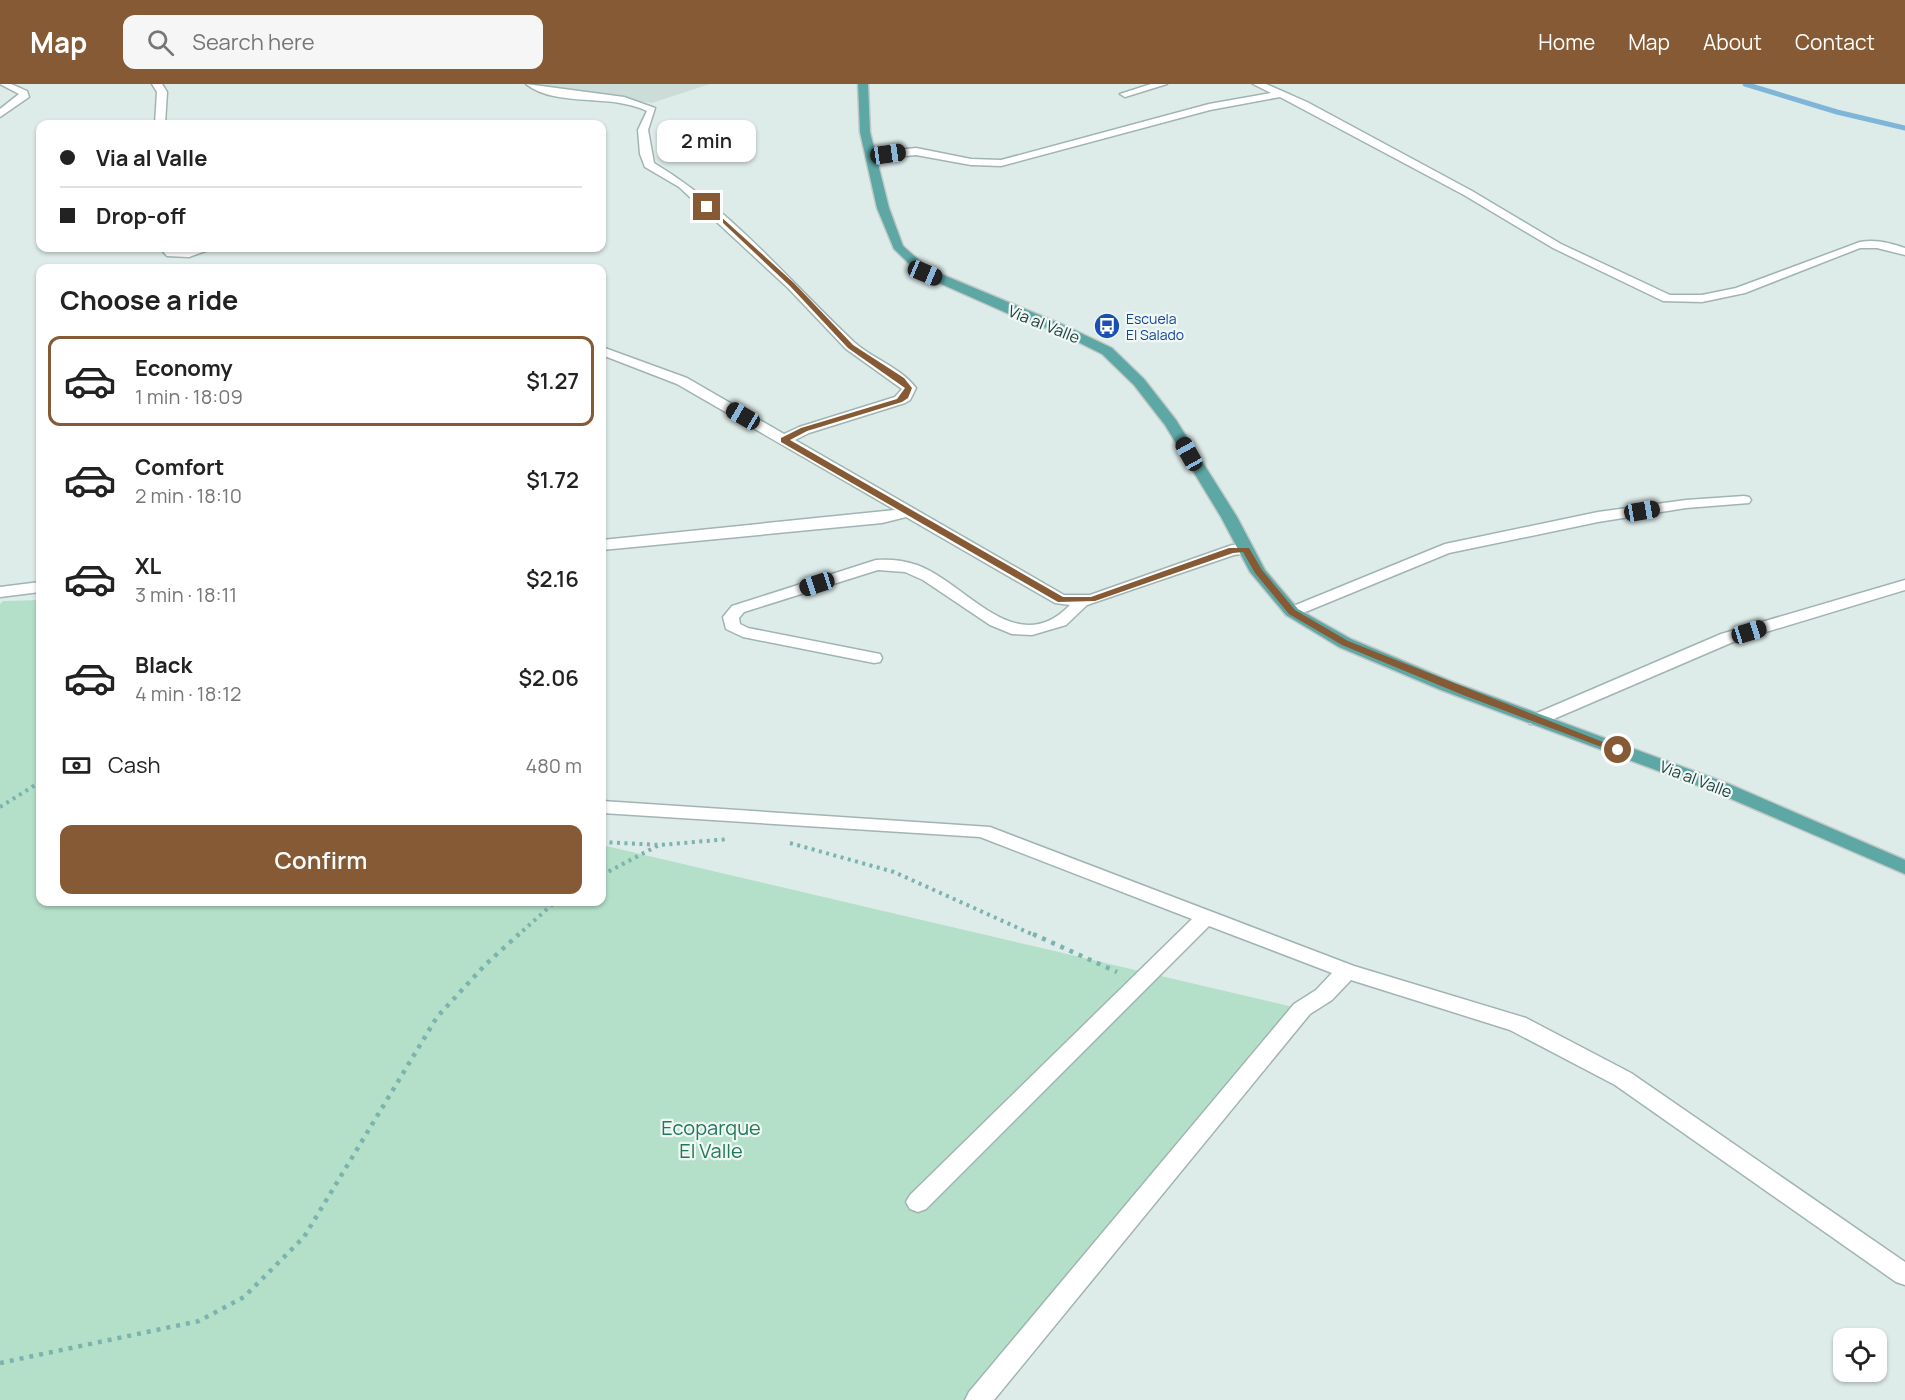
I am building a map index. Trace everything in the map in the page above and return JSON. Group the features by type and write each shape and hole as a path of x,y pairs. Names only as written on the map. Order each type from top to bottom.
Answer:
{"main road":[{"name":"Via al Valle","path":"863,84 865,132 883,208 898,247 925,273 1064,330 1107,351 1139,382 1171,423 1229,517 1258,572 1292,612 1345,643 1536,720 1722,788 1905,868"}],"street":[{"path":"0,114 24,97 24,93 3,84"},
{"path":"157,84 162,92 160,120"},
{"path":"531,84 555,93 626,100 652,110 643,130 645,154 649,165 683,185 792,285 851,346 909,388 905,397 900,400 804,430 784,440"},
{"path":"1125,94 1162,84"},
{"path":"1258,84 1282,94 1468,193 1557,246 1667,298 1685,301 1707,299 1794,272 1860,245 1879,245 1905,252"},
{"path":"871,156 906,151 971,164 1001,164 1209,107 1282,94"},
{"path":"169,252 183,255 194,252"},
{"path":"606,352 682,381 1053,597 1081,602 1232,550 1246,550"},
{"path":"1292,612 1445,549 1609,516 1686,504 1744,500"},
{"path":"606,545 882,518 907,512"},
{"path":"874,658 743,632 732,626 731,617 738,609 876,565 890,563 910,567 1012,629 1028,631 1042,629 1071,617 1081,602"},
{"path":"1536,720 1727,638 1905,585"},
{"path":"0,592 36,588"},
{"path":"606,807 982,831 1347,971 1518,1024 1623,1078 1905,1275"},
{"path":"918,1202 1205,918"},
{"path":"978,1400 1302,1010 1324,995 1347,971"}],"path":[{"path":"0,807 36,784"},
{"path":"606,842 660,845 737,838"},
{"path":"782,841 894,872 1140,983"},
{"path":"606,873 660,845"},
{"path":"0,1363 199,1321 244,1297 304,1237 437,1017 485,965 551,906"}],"shaded area":[{"path":"533,84 710,84 652,103 549,91"}],"green space":[{"name":"Ecoparque El Valle","path":"36,600 36,906 606,906 606,846 1302,1009 1005,1366 994,1400 0,1400 0,604 3,601"}],"waterway":[{"path":"1745,84 1837,112 1905,128"}],"place":[{"name":"Escuela El Salado","path":"1107,326"}],"route":[{"path":"707,207 792,285 851,346 906,383 909,388 905,397 900,400 804,430 784,440 1061,600 1081,602 1092,600 1232,550 1246,550 1258,572 1292,612 1345,643 1466,693 1618,750"}]}
